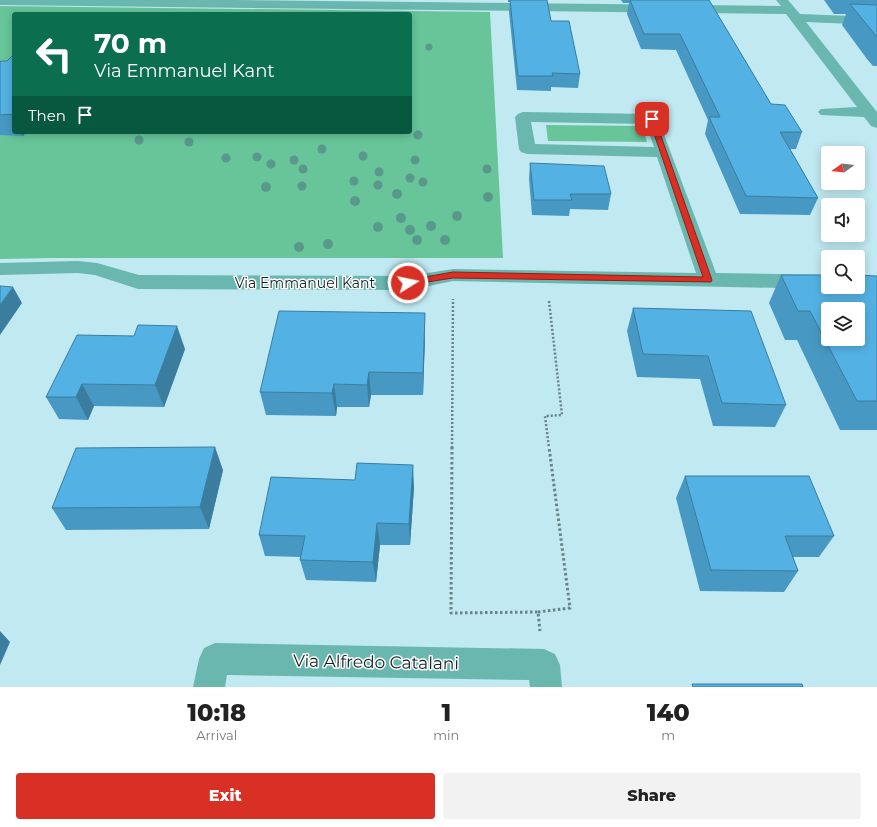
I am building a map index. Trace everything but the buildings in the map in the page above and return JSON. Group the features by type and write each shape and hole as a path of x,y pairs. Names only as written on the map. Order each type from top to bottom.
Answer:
{"street":[{"path":"0,1 577,4 789,9 877,20"},
{"path":"789,9 873,118"},
{"path":"826,112 873,118"},
{"path":"663,152 527,149 524,117 652,119 708,280"},
{"name":"Via Emmanuel Kant","path":"0,269 58,267 91,268 138,282 408,283 453,275 821,282"},
{"name":"Via Alfredo Catalani","path":"209,687 215,659 545,676"}],"path":[{"path":"453,275 451,613 538,612 570,608 545,416 562,415 546,277"},
{"path":"538,612 545,676"}],"green space":[{"path":"0,6 490,12 503,258 0,259"},
{"path":"546,125 642,126 647,142 548,141"}],"route":[{"path":"408,283 453,275 708,280 652,119"}]}
